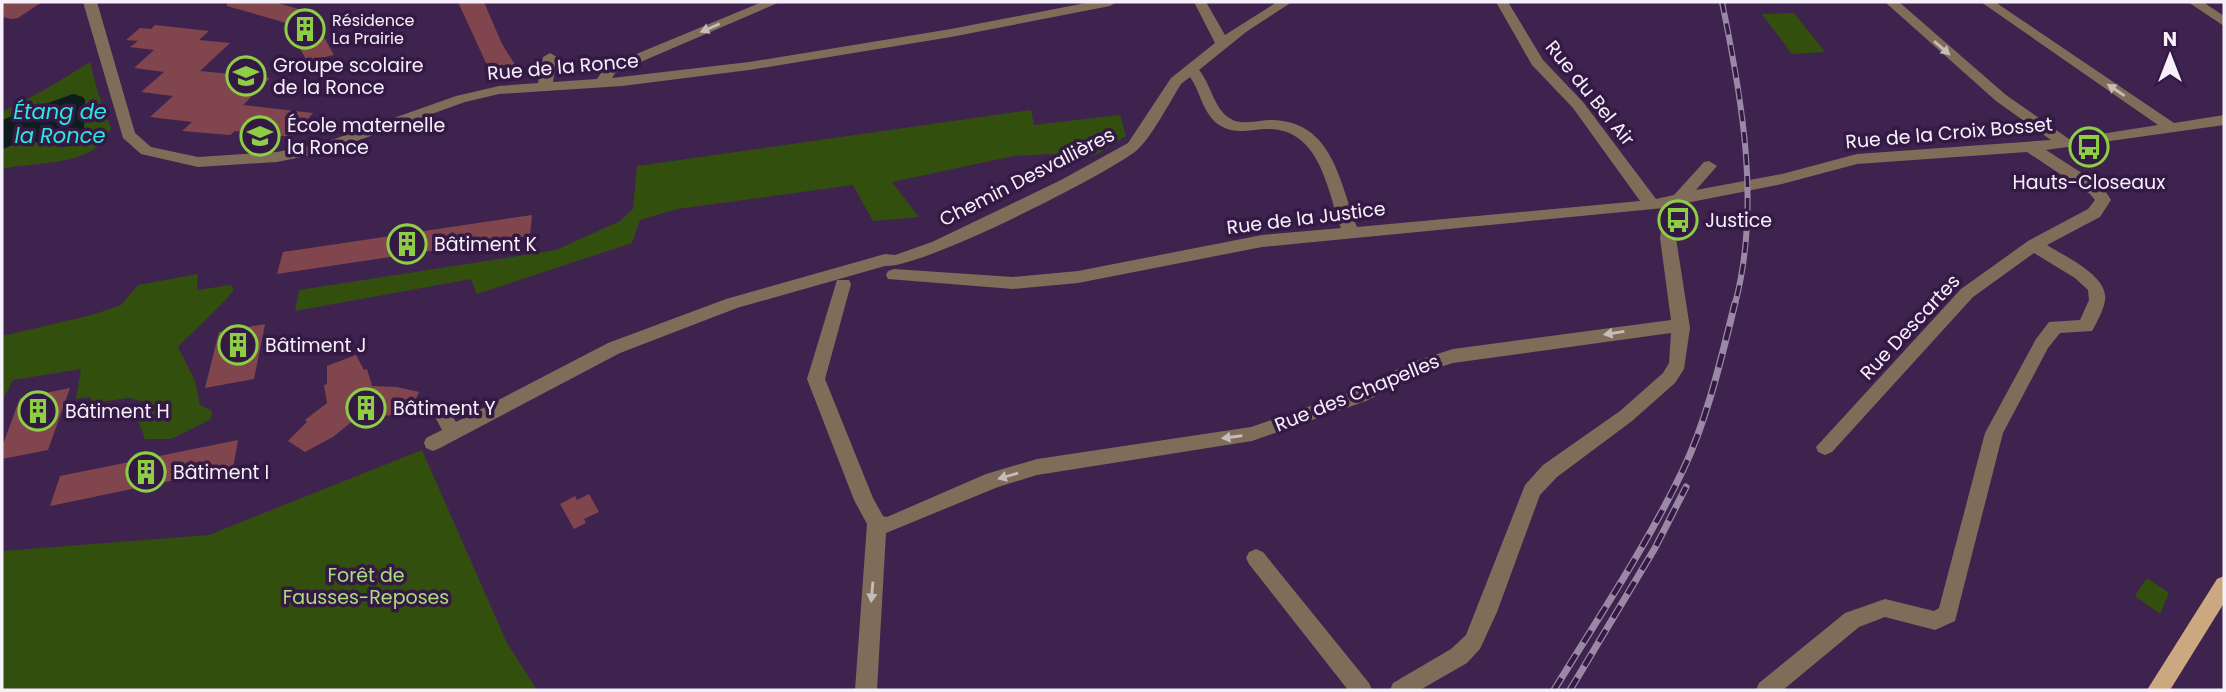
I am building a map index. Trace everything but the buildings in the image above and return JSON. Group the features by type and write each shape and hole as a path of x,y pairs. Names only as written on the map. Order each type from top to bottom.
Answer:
{"main road":[{"path":"2160,690 2222,596"}],"street":[{"name":"Rue de la Ronce","path":"90,2 128,135 146,151 179,159 226,162 289,154 359,137 461,99 499,90 698,73 897,42 1110,2"},
{"path":"602,83 610,70 773,2"},
{"path":"1200,2 1222,43"},
{"name":"Chemin Desvallières","path":"887,268 1031,201 1133,146 1176,81 1222,43 1286,2"},
{"name":"Rue du Bel Air","path":"1502,2 1537,62 1578,105 1652,205"},
{"path":"1891,2 1991,89 2066,144"},
{"path":"1987,2 2173,129"},
{"path":"2195,2 2224,22"},
{"path":"545,86 550,57"},
{"path":"1190,69 1199,76 1222,121 1231,126 1283,125 1297,129 1313,140 1351,232"},
{"name":"Rue de la Croix Bosset","path":"1676,201 1782,179 1857,159 2066,144 2224,120"},
{"name":"Rue Descartes","path":"1825,447 1967,293 2034,245 2094,213 2103,200 2096,190 2030,146"},
{"path":"1401,690 1459,656 1473,642 1488,612 1532,491 1550,471 1626,416 1669,379 1678,364 1681,328 1668,238 1676,201 1709,166"},
{"name":"Rue de la Justice","path":"836,281 887,268 1013,283 1091,276 1262,241 1676,201"},
{"path":"1767,690 1852,620 1885,608 1934,621 1948,614 1994,433 2042,344 2055,327 2086,326 2097,300 2096,288 2081,275 2034,245"},
{"path":"433,443 614,348 732,303 836,281 816,379 864,500 877,524 866,690"},
{"name":"Rue des Chapelles","path":"877,524 888,524 993,480 1037,467 1252,435 1360,396 1418,367 1453,356 1630,330 1669,326 1681,328"},
{"path":"443,415 453,433"},
{"path":"1256,558 1362,690"}],"green space":[{"path":"1794,13 1825,52 1792,54 1762,14"},
{"path":"90,62 111,128 103,141 79,156 2,169 2,150 9,146 31,141 62,148 92,131 84,128 85,107 78,95 73,94 2,120 2,112"},
{"path":"1031,110 1034,125 1120,115 1126,136 1096,155 1079,158 1049,154 1014,156 892,182 919,217 873,221 853,185 677,209 640,220 632,243 477,294 471,279 295,311 299,290 556,250 620,221 633,209 637,166"},
{"path":"198,274 197,290 231,285 234,289 178,347 195,381 200,405 212,411 211,419 171,439 145,439 138,421 145,402 129,398 90,403 91,397 76,399 81,369 13,380 2,401 2,336 92,315 121,305 138,285"},
{"name":"Forêt de Fausses-Reposes","path":"422,450 507,643 537,690 2,690 2,551 209,535"},
{"path":"2147,578 2169,593 2160,614 2135,596"}],"water":[{"name":"Étang de la Ronce","path":"73,94 85,100 84,128 94,133 94,136 71,146 28,142 2,150 2,120"}],"railway":[{"path":"1722,2 1742,114 1748,191 1743,267 1735,304"},
{"path":"1554,690 1638,554 1683,470 1707,409 1735,303"},
{"path":"1570,690 1655,548 1686,487"}],"place":[{"name":"Résidence La Prairie","path":"305,29"},
{"name":"Groupe scolaire de la Ronce","path":"246,76"},
{"name":"École maternelle la Ronce","path":"260,136"},
{"name":"Hauts-Closeaux","path":"2089,147"},
{"name":"Justice","path":"1678,220"},
{"name":"Bâtiment K","path":"407,244"},
{"name":"Bâtiment J","path":"238,345"},
{"name":"Bâtiment Y","path":"366,408"},
{"name":"Bâtiment H","path":"38,411"},
{"name":"Bâtiment I","path":"146,472"}]}
